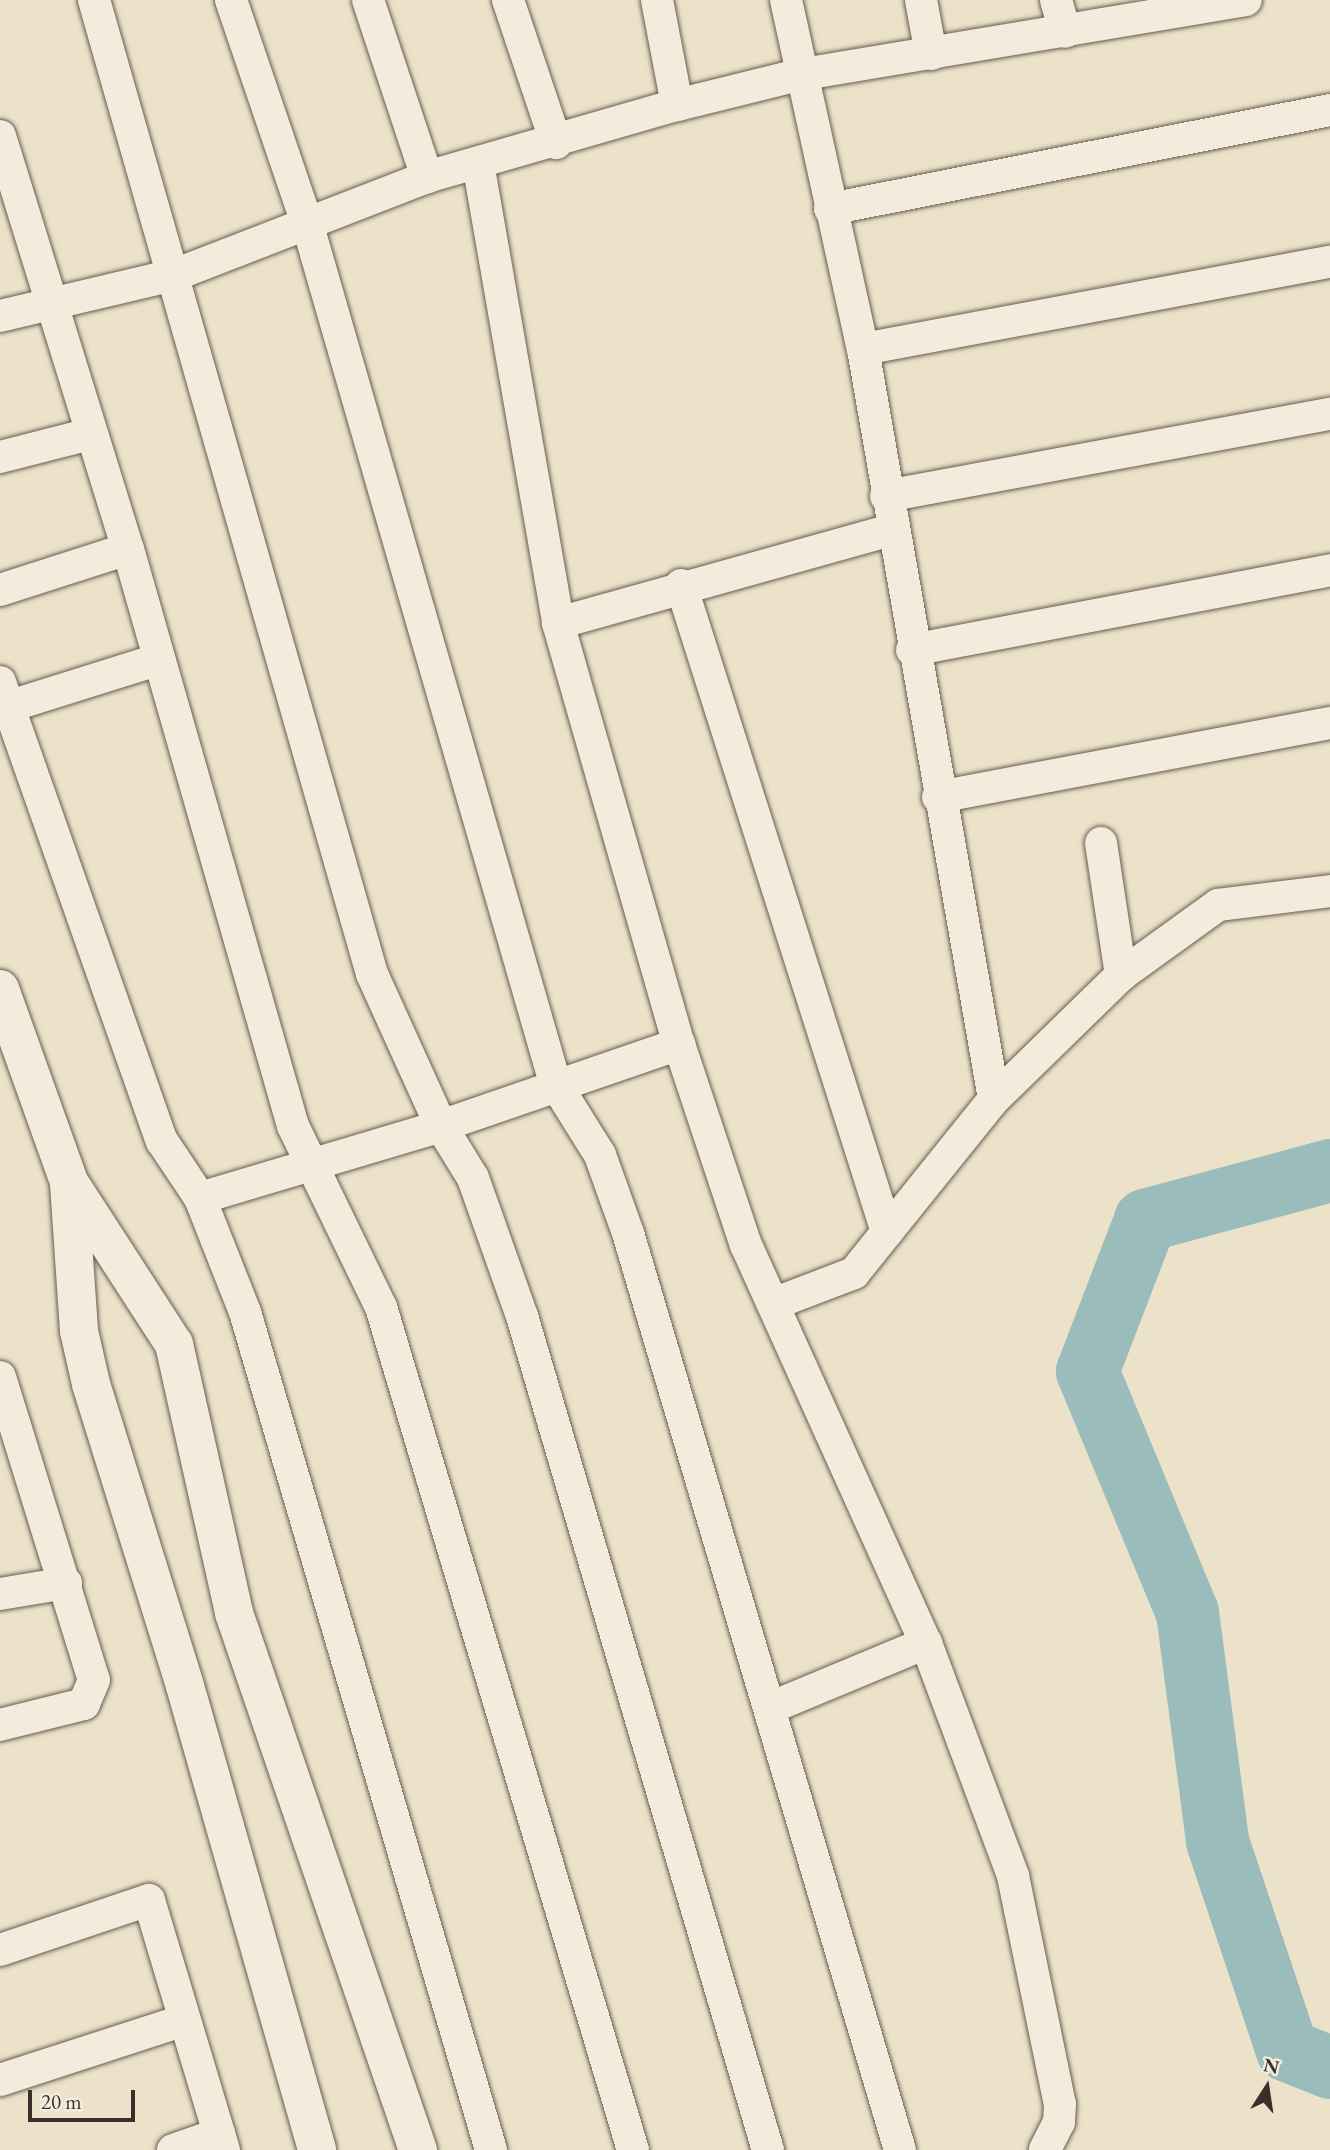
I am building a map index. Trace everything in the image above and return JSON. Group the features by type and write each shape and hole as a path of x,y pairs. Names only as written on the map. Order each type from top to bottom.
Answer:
{"street":[{"path":"94,0 177,274 372,974 440,1126 474,1178 522,1316 768,2150"},
{"path":"231,0 308,226 559,1088 615,1194 772,1707 900,2150"},
{"path":"368,0 426,177"},
{"path":"508,0 556,143"},
{"path":"657,0 677,105"},
{"path":"786,0 798,75 863,349 891,530 994,1099"},
{"path":"921,0 931,54"},
{"path":"1056,0 1065,32"},
{"path":"0,316 53,299 177,274 308,226 426,177 556,143 677,105 798,75 1246,0"},
{"path":"830,209 1330,110"},
{"path":"0,135 4,168 53,299 90,434 128,549 157,660 293,1126 314,1162 381,1307 633,2150"},
{"path":"478,163 558,623 679,1044 746,1245 926,1643 1013,1876 1060,2104 1059,2122 1045,2150"},
{"path":"863,349 1330,262"},
{"path":"886,496 1330,414"},
{"path":"0,457 90,434"},
{"path":"558,623 681,585 891,530"},
{"path":"0,590 128,549"},
{"path":"912,650 1330,570"},
{"path":"681,585 887,1232"},
{"path":"157,660 4,694 162,1141 200,1198 246,1312 491,2150"},
{"path":"938,797 1330,723"},
{"path":"1101,843 1121,975"},
{"path":"773,1304 854,1273 994,1099 1121,975 1218,905 1330,891"},
{"path":"0,989 69,1182 174,1344 233,1613 418,2150"},
{"path":"200,1198 559,1088 679,1044"},
{"path":"69,1182 79,1331 91,1384 317,2150"},
{"path":"0,1377 10,1455 66,1583 94,1680 91,1696 84,1704 0,1725"},
{"path":"0,1594 66,1583"},
{"path":"772,1707 926,1643"},
{"path":"0,1950 149,1900 222,2142 173,2150"},
{"path":"0,2080 185,2021"}],"waterway":[{"path":"1330,1170 1145,1220 1087,1371 1187,1612 1217,1841 1287,2050 1330,2067"}]}
